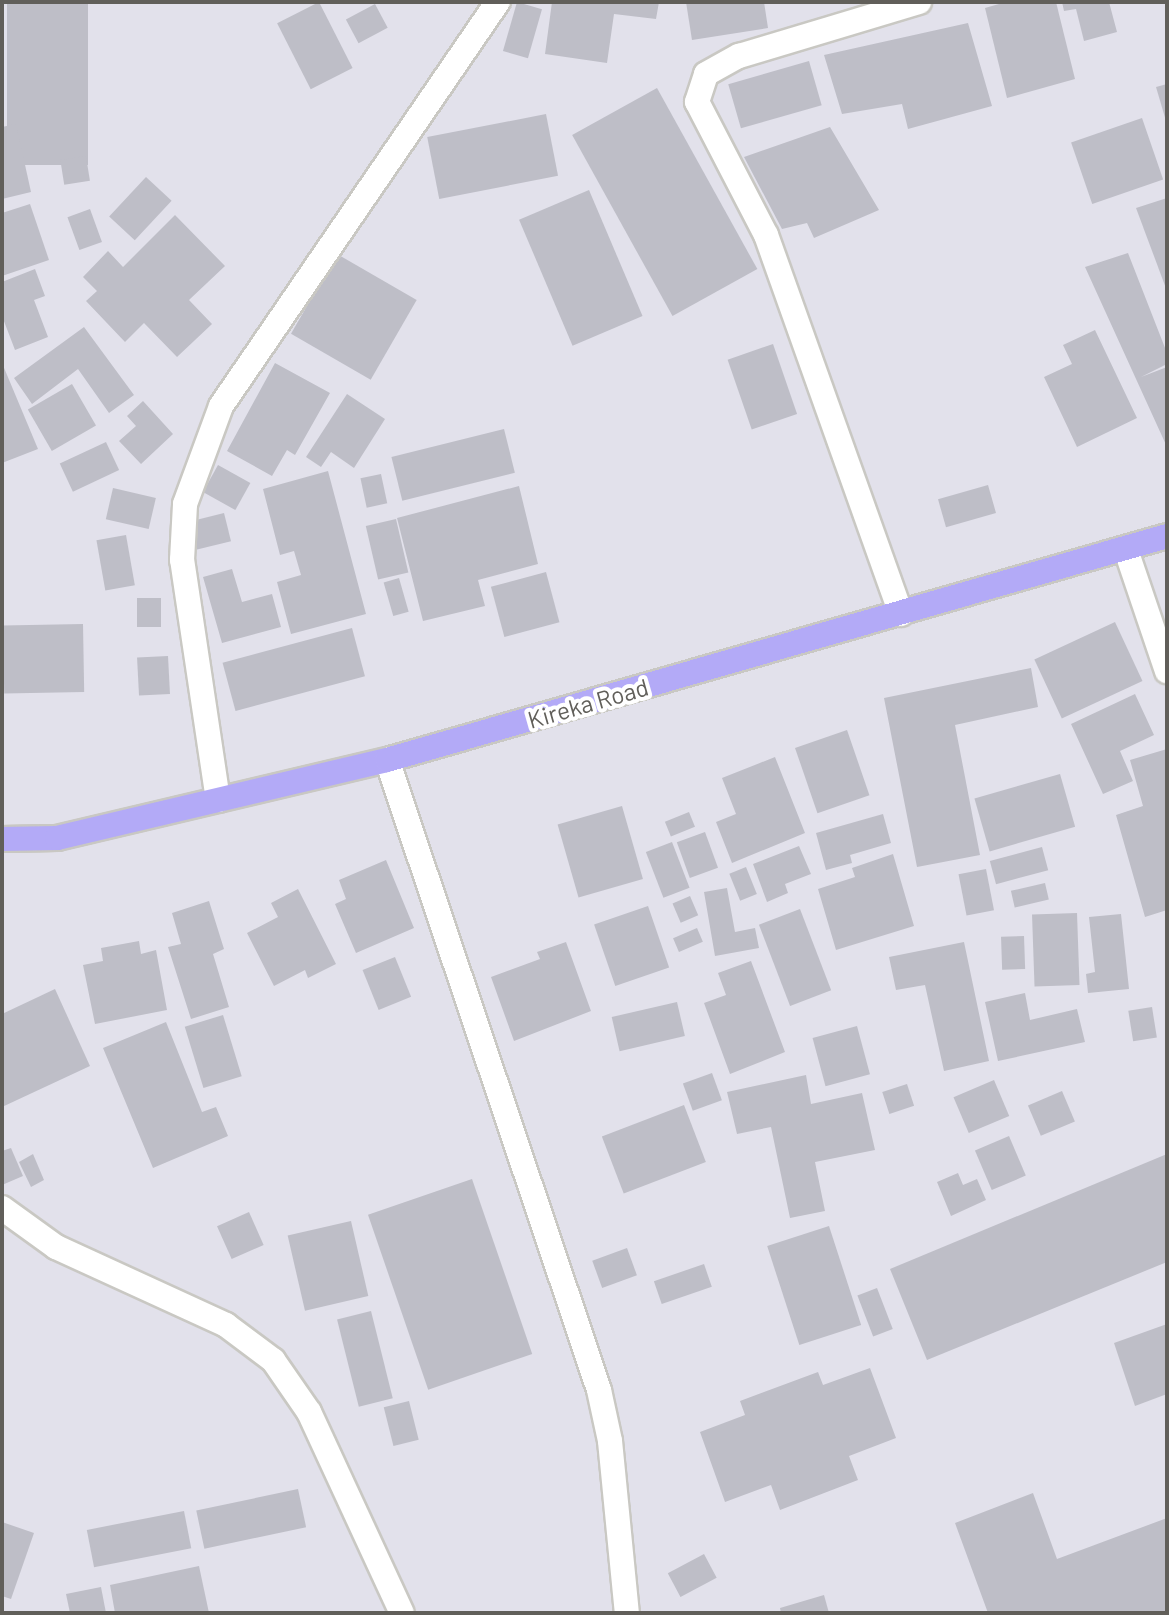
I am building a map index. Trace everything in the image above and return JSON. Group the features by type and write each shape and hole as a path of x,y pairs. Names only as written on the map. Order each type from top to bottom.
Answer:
{"main road":[{"name":"Kireka Road","path":"2,839 57,838 387,760 1167,536"}],"street":[{"path":"218,800 182,560 185,504 221,406 498,2"},
{"path":"901,614 766,235 697,102 706,74 739,56 919,2"},
{"path":"1126,550 1167,671"},
{"path":"387,760 599,1390 610,1441 627,1613"},
{"path":"2,1208 56,1247 226,1325 273,1360 309,1412 402,1613"}],"building":[{"path":"7,2 88,2 88,165 7,165"},
{"path":"319,2 353,68 311,89 277,23"},
{"path":"517,2 542,9 528,58 503,51"},
{"path":"552,2 659,2 656,19 614,14 607,63 545,54"},
{"path":"686,2 764,2 768,28 692,40"},
{"path":"1006,2 1056,2 1075,79 1007,98 985,8"},
{"path":"1062,2 1109,2 1117,32 1084,41 1076,9 1064,11"},
{"path":"375,4 388,28 359,43 346,19"},
{"path":"968,23 992,106 908,129 902,104 842,114 824,55"},
{"path":"809,61 822,105 741,128 728,84"},
{"path":"1167,84 1167,121 1166,121 1156,87"},
{"path":"657,88 757,269 673,316 572,135"},
{"path":"546,114 558,176 439,199 427,137"},
{"path":"1142,118 1163,179 1092,204 1071,142"},
{"path":"16,124 31,192 2,199 2,127"},
{"path":"830,127 879,210 814,238 807,223 782,229 744,157"},
{"path":"86,156 90,181 64,185 60,160"},
{"path":"146,177 172,201 135,240 109,216"},
{"path":"589,190 643,316 573,346 519,220"},
{"path":"1167,198 1167,291 1136,208"},
{"path":"30,204 49,260 2,276 2,213"},
{"path":"90,209 102,242 79,250 67,217"},
{"path":"175,215 225,266 189,300 212,324 177,357 144,323 125,342 86,301 97,291 83,277 108,251 123,267"},
{"path":"1128,253 1167,353 1167,364 1141,377 1167,367 1167,447 1085,267"},
{"path":"337,254 417,300 371,380 291,334"},
{"path":"35,269 45,296 34,300 48,337 15,350 2,316 2,282"},
{"path":"84,327 134,395 109,413 78,369 32,404 14,378"},
{"path":"1095,330 1137,418 1077,447 1044,377 1072,364 1063,345"},
{"path":"773,344 797,414 752,430 728,360"},
{"path":"2,363 38,449 2,463"},
{"path":"275,363 330,393 295,455 287,450 272,476 227,451"},
{"path":"72,384 96,426 52,451 28,410"},
{"path":"347,394 385,419 354,468 331,452 321,467 306,457"},
{"path":"143,401 173,434 141,464 119,441 136,426 127,416"},
{"path":"504,429 515,473 402,501 391,457"},
{"path":"106,442 119,470 73,492 60,464"},
{"path":"218,465 250,483 235,510 203,492"},
{"path":"328,471 366,614 291,634 277,582 301,575 294,551 280,555 263,489"},
{"path":"381,474 387,503 367,508 360,478"},
{"path":"988,485 996,513 946,527 938,499"},
{"path":"519,486 538,564 478,580 485,606 423,621 397,518"},
{"path":"113,488 156,498 149,529 106,519"},
{"path":"224,513 231,541 197,550 190,521"},
{"path":"396,519 408,573 378,580 366,526"},
{"path":"126,535 135,585 105,590 96,540"},
{"path":"232,569 242,602 272,594 281,627 222,643 203,577"},
{"path":"546,572 559,622 504,637 491,587"},
{"path":"399,578 409,612 393,616 384,582"},
{"path":"137,598 161,598 161,627 137,627"},
{"path":"1115,622 1142,681 1062,719 1034,660"},
{"path":"83,624 84,692 4,693 3,625"},
{"path":"352,628 365,676 236,711 223,663"},
{"path":"168,656 170,694 139,696 137,658"},
{"path":"1031,668 1038,707 955,725 980,855 917,867 884,698"},
{"path":"1135,694 1154,735 1120,751 1133,781 1103,794 1071,724"},
{"path":"847,730 869,795 817,813 795,748"},
{"path":"1167,749 1167,910 1145,917 1116,815 1143,806 1130,760"},
{"path":"775,757 805,833 732,863 716,822 736,814 722,778"},
{"path":"1060,774 1075,827 990,851 974,799"},
{"path":"622,806 643,879 579,898 558,824"},
{"path":"689,812 695,827 671,837 665,822"},
{"path":"883,814 891,843 850,855 852,863 826,870 816,833"},
{"path":"705,832 718,868 690,878 677,842"},
{"path":"672,842 690,888 663,898 646,852"},
{"path":"799,846 811,874 785,884 788,893 767,902 753,864"},
{"path":"1042,847 1048,870 996,884 990,861"},
{"path":"893,854 914,926 836,950 818,889 855,877 852,868"},
{"path":"386,860 414,928 356,953 335,904 346,899 339,880"},
{"path":"746,867 757,894 740,901 729,874"},
{"path":"986,869 994,910 967,916 959,874"},
{"path":"1045,883 1049,900 1015,907 1011,891"},
{"path":"727,888 735,932 755,928 759,948 715,956 704,892"},
{"path":"298,889 336,964 308,978 305,970 274,986 247,933 278,917 271,903"},
{"path":"690,896 698,915 681,923 673,903"},
{"path":"209,901 224,949 213,954 229,1007 191,1019 168,947 181,944 172,913"},
{"path":"648,906 669,967 615,986 594,925"},
{"path":"800,909 831,990 790,1006 759,925"},
{"path":"1077,913 1080,985 1035,987 1032,915"},
{"path":"1121,914 1129,989 1088,993 1086,974 1095,972 1089,917"},
{"path":"697,928 703,942 679,952 673,938"},
{"path":"1024,936 1025,969 1002,970 1001,937"},
{"path":"139,941 141,954 156,950 167,1010 95,1024 83,965 103,961 101,948"},
{"path":"566,942 591,1011 514,1041 491,977 540,959 537,952"},
{"path":"964,942 989,1061 944,1071 925,985 896,990 889,957"},
{"path":"395,957 411,997 379,1010 363,970"},
{"path":"751,961 785,1052 730,1074 704,1003 726,995 718,973"},
{"path":"55,989 90,1066 2,1107 2,1014"},
{"path":"1025,993 1030,1020 1077,1009 1085,1042 998,1061 985,1002"},
{"path":"677,1002 685,1036 620,1051 612,1017"},
{"path":"1152,1007 1157,1038 1133,1041 1128,1011"},
{"path":"223,1015 242,1076 203,1088 185,1027"},
{"path":"166,1022 202,1112 216,1107 228,1136 153,1168 103,1048"},
{"path":"857,1026 870,1074 826,1086 813,1038"},
{"path":"712,1073 722,1100 693,1111 683,1084"},
{"path":"806,1075 811,1104 862,1093 875,1150 815,1162 825,1211 790,1218 771,1127 737,1134 727,1092"},
{"path":"994,1080 1009,1116 969,1133 953,1097"},
{"path":"907,1084 914,1106 889,1114 882,1092"},
{"path":"1062,1091 1075,1121 1041,1136 1028,1105"},
{"path":"684,1105 706,1162 624,1193 602,1137"},
{"path":"1009,1136 1026,1176 992,1190 975,1150"},
{"path":"11,1148 23,1176 2,1185 2,1151"},
{"path":"33,1154 44,1180 31,1187 19,1162"},
{"path":"1167,1154 1167,1262 927,1360 890,1269"},
{"path":"958,1173 963,1185 977,1179 986,1200 951,1216 937,1182"},
{"path":"472,1179 532,1354 428,1390 368,1215"},
{"path":"249,1212 264,1245 232,1259 217,1226"},
{"path":"351,1221 368,1296 305,1311 288,1236"},
{"path":"829,1226 861,1325 799,1345 767,1246"},
{"path":"627,1248 637,1275 602,1288 592,1261"},
{"path":"704,1264 712,1287 662,1304 654,1281"},
{"path":"877,1288 893,1329 873,1337 857,1296"},
{"path":"371,1311 393,1398 359,1407 337,1319"},
{"path":"1167,1324 1167,1394 1135,1406 1114,1343"},
{"path":"870,1368 896,1438 849,1456 858,1480 780,1510 771,1485 725,1502 700,1432 745,1415 740,1401 818,1372 823,1385"},
{"path":"409,1401 419,1440 393,1446 384,1407"},
{"path":"298,1489 306,1527 204,1549 196,1511"},
{"path":"1033,1493 1057,1559 1167,1518 1167,1613 988,1613 955,1523"},
{"path":"184,1511 191,1548 94,1567 87,1530"},
{"path":"2,1522 34,1533 11,1599 2,1596"},
{"path":"704,1554 717,1578 680,1597 668,1573"},
{"path":"199,1566 209,1613 115,1613 110,1585"},
{"path":"101,1587 106,1613 70,1613 66,1594"},
{"path":"824,1595 829,1613 781,1613 780,1608"}]}
